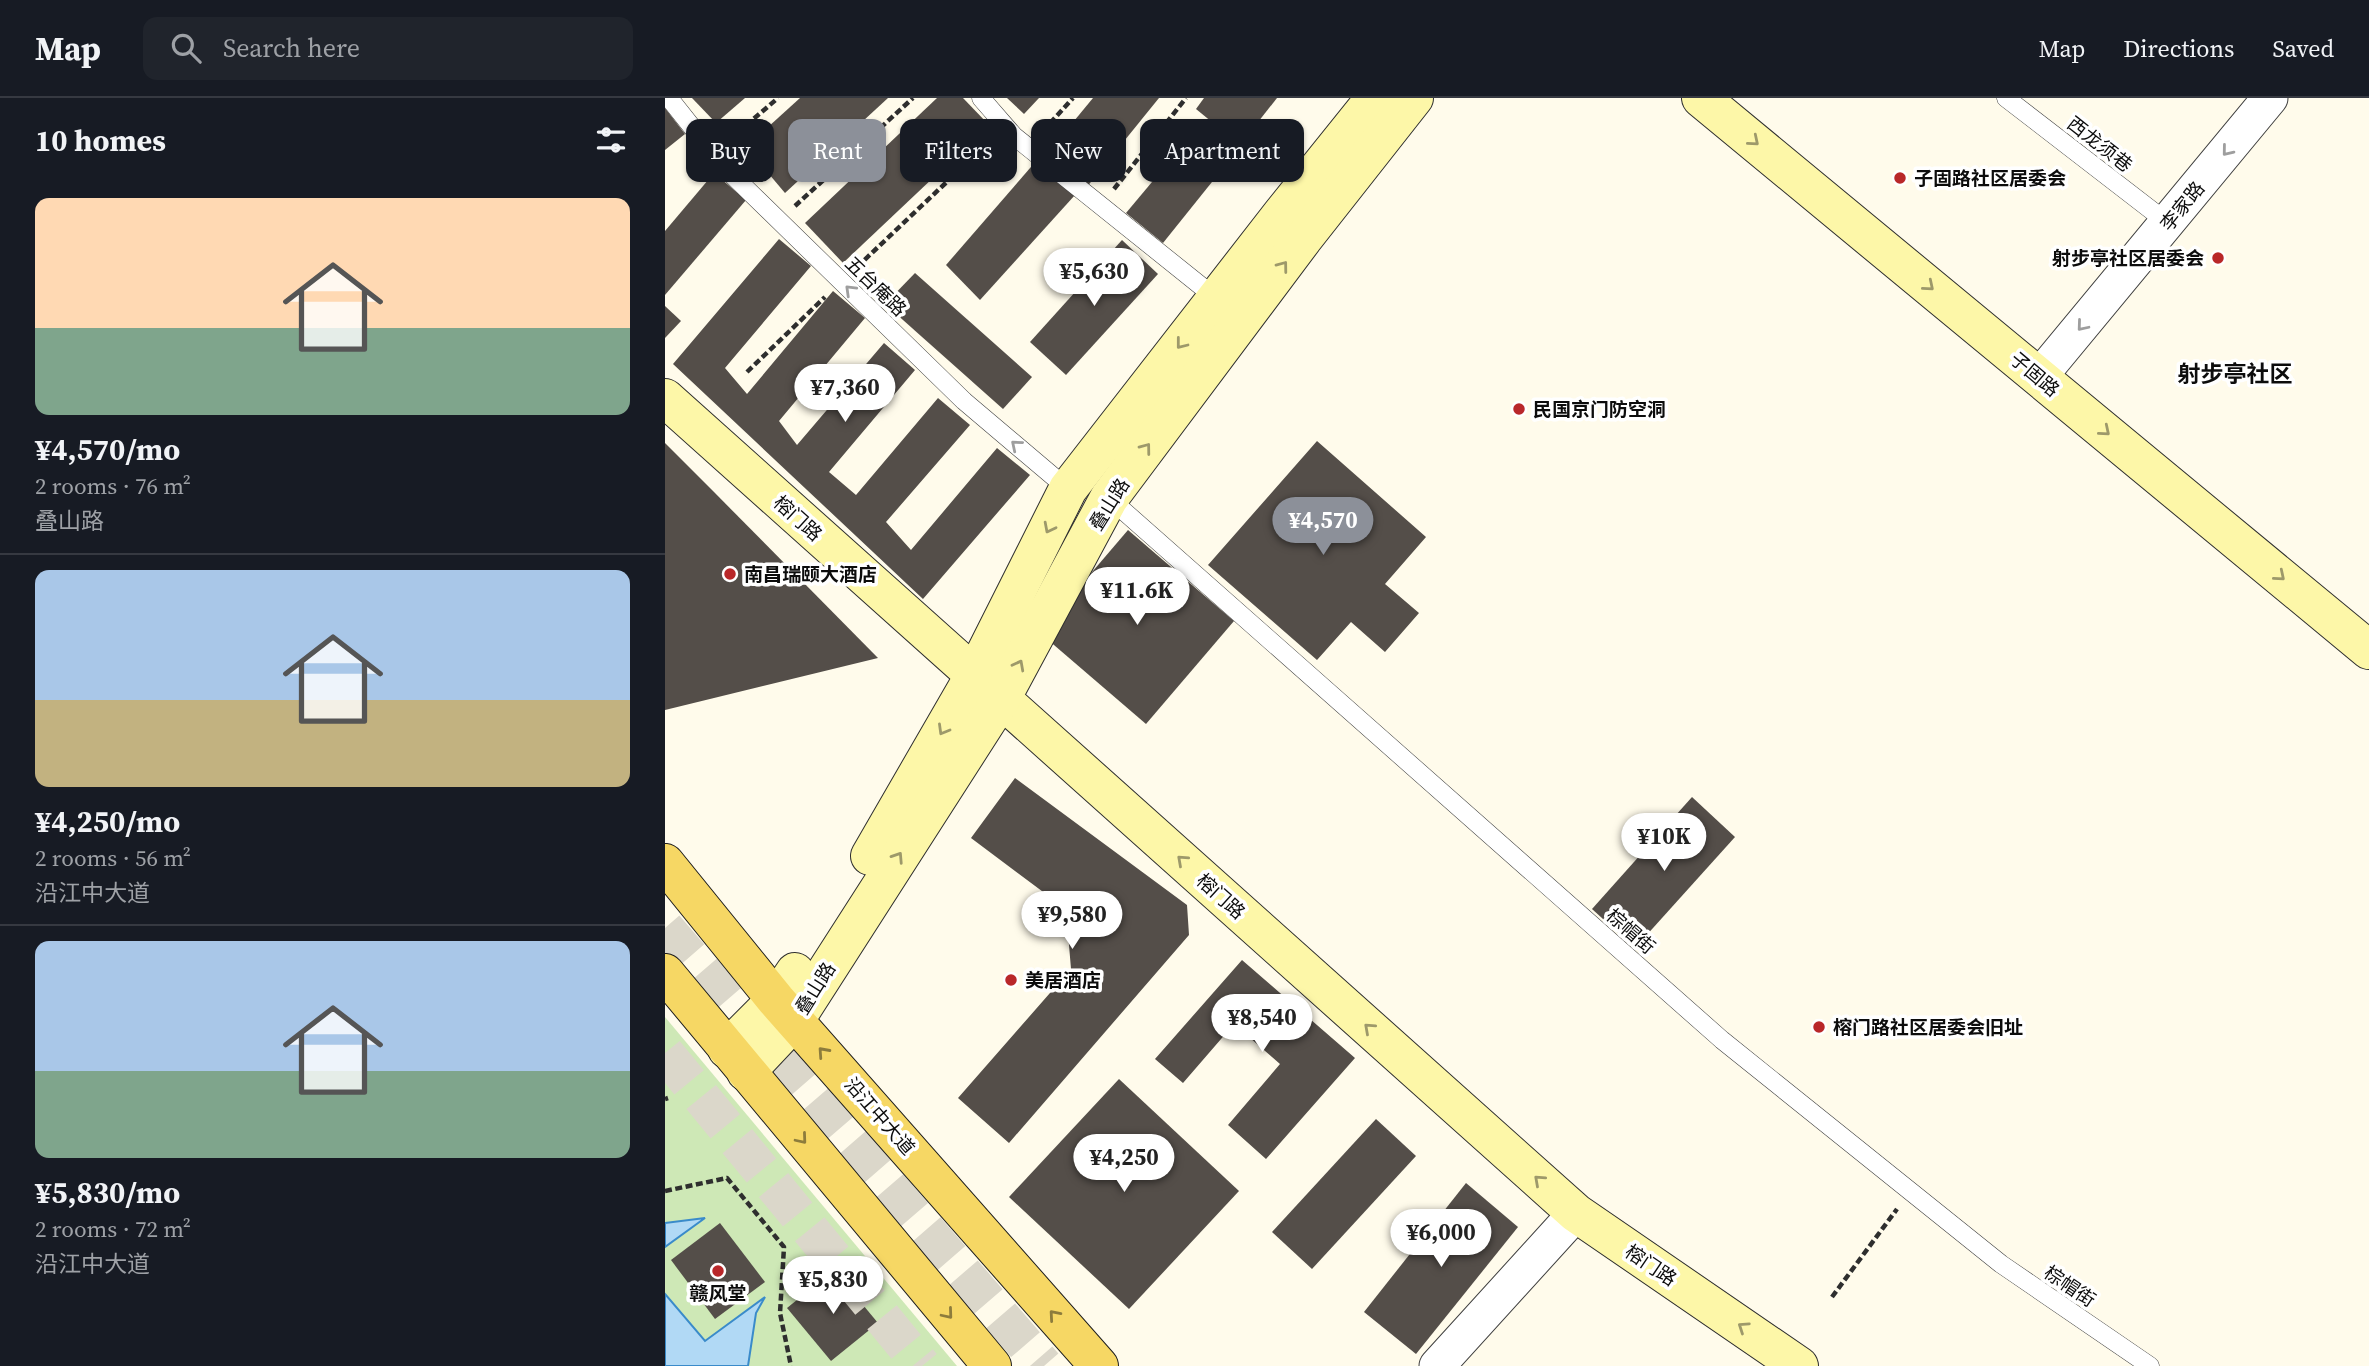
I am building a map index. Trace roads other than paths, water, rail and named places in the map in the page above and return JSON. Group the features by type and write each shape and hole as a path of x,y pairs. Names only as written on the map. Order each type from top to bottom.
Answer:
{"main road":[{"name":"沿江中大道","path":"665,863 785,1010 1099,1366"},
{"path":"665,973 992,1366"}],"street":[{"name":"叠山路","path":"988,688 1068,489 1375,98"},
{"name":"叠山路","path":"737,1061 785,1010 1109,498 1295,250 1414,98"},
{"name":"子固路","path":"1701,98 2369,650"},
{"name":"李家路","path":"2039,377 2270,98"},
{"name":"榕门路","path":"665,398 1576,1213 1799,1366"},
{"path":"1451,1361 1576,1213"}],"lane":[{"name":"五台庵路","path":"669,98 713,154 842,282 964,401 1068,489"},
{"path":"981,98 1028,148 1216,298"},
{"name":"西龙须巷","path":"2005,98 2168,223"},
{"name":"棕帽街","path":"1109,498 1722,1040 2001,1264 2150,1366"}],"water":[{"path":"705,1218 665,1247 665,1223"},
{"path":"665,1294 705,1341 765,1297 756,1313 748,1366 665,1366"}],"tunnel":[{"path":"665,928 1044,1366"},
{"path":"665,1053 922,1366"}],"place":[{"name":"子固路社区居委会","path":"1900,178"},
{"name":"射步亭社区居委会","path":"2218,258"},
{"name":"民国京门防空洞","path":"1519,409"},
{"name":"南昌瑞颐大酒店","path":"730,574"},
{"name":"美居酒店","path":"1011,980"},
{"name":"榕门路社区居委会旧址","path":"1819,1027"},
{"name":"赣风堂","path":"718,1271"}],"district":[{"name":"射步亭社区","path":"2235,374"}]}
